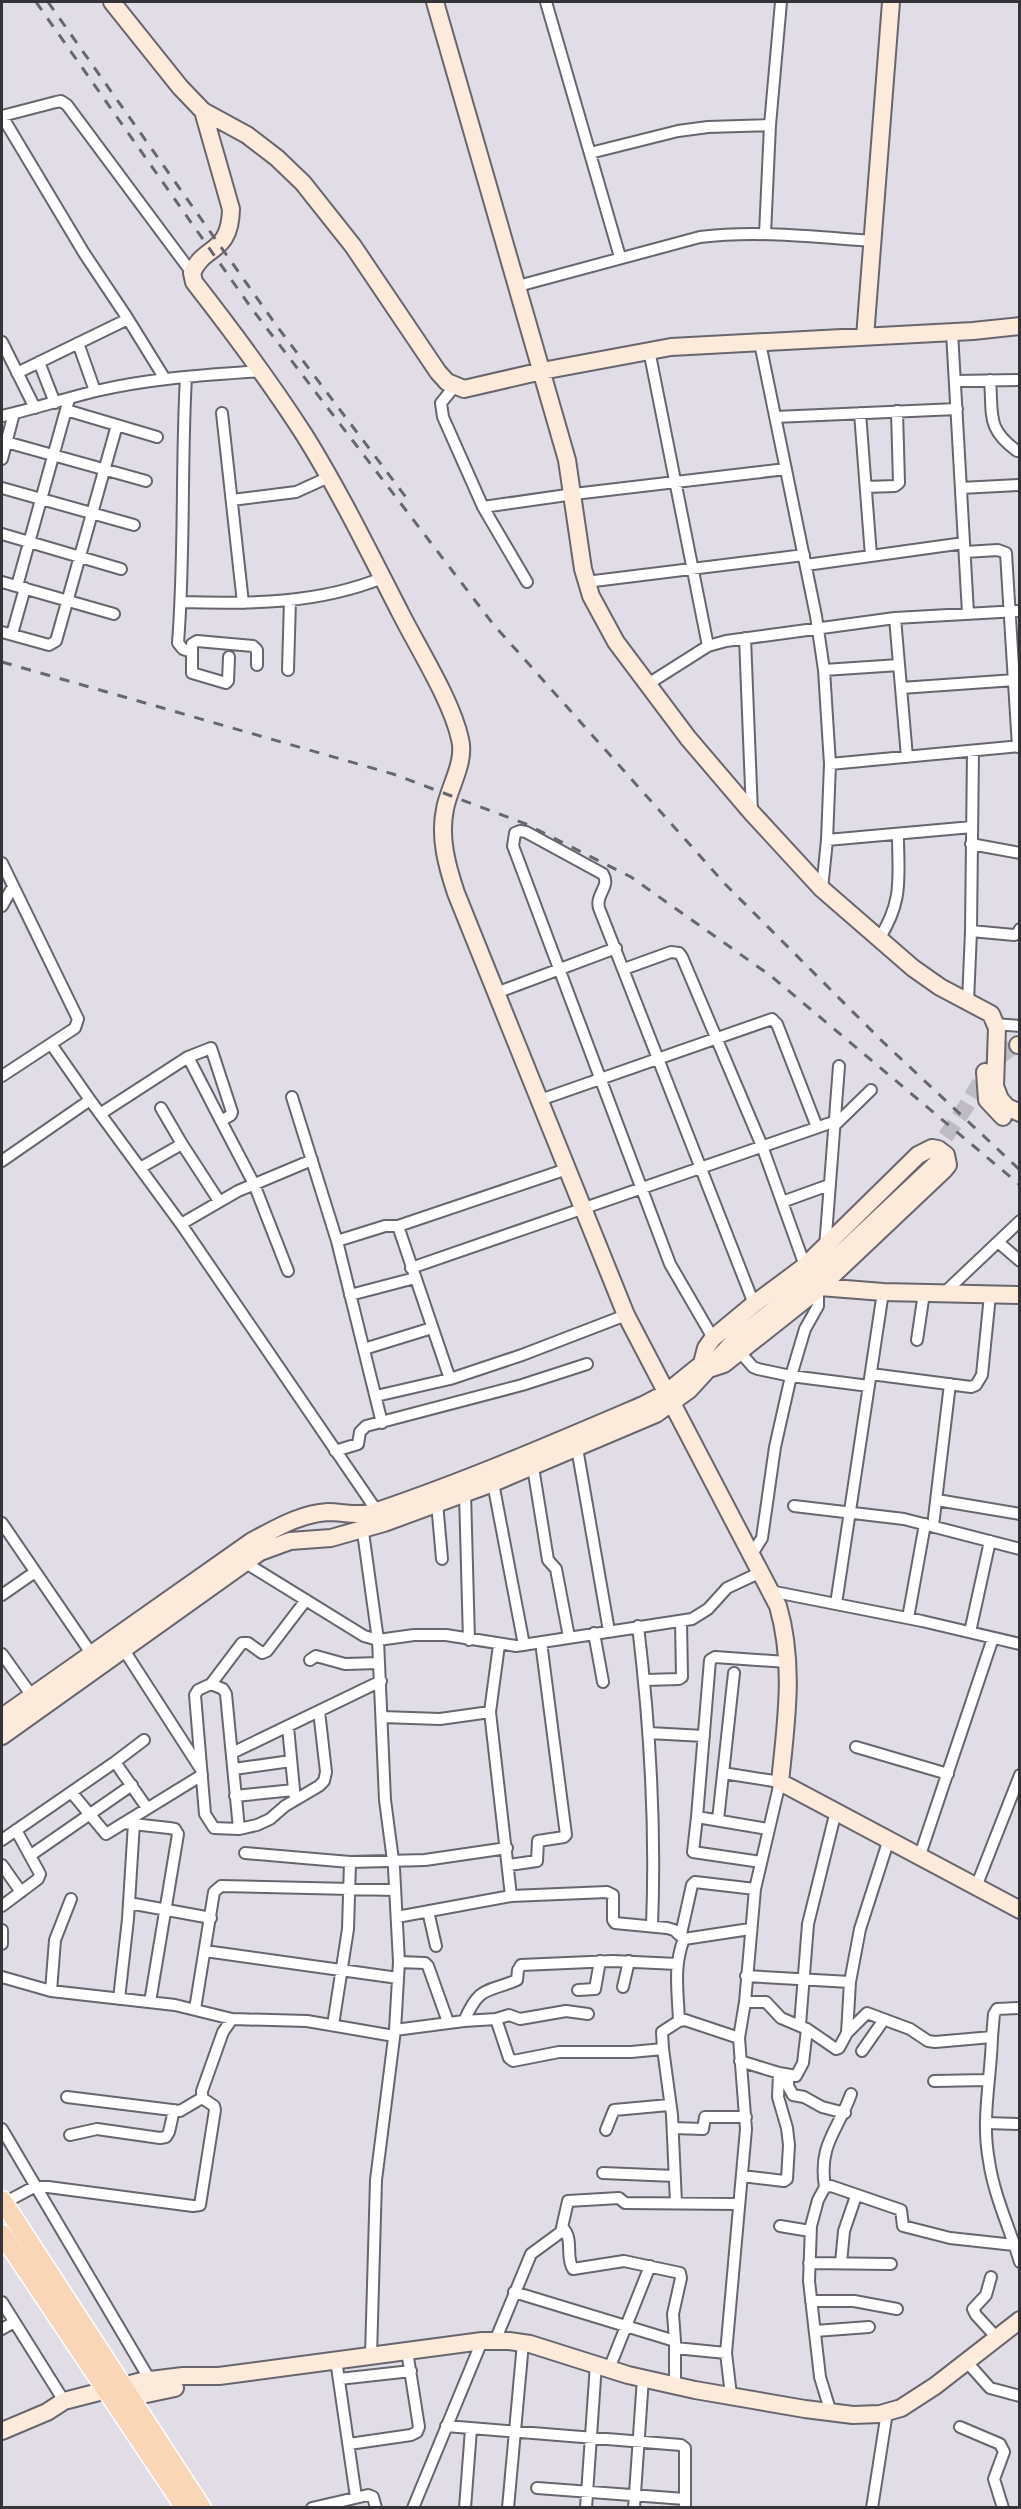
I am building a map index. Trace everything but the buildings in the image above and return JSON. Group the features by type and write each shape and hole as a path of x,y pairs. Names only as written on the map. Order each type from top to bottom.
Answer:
{"main road":[{"path":"2,2202 119,2393 184,2508"},
{"path":"4,2243 119,2393 202,2508"}],"street":[{"path":"111,2 180,87 203,111 247,135 277,158 303,183 353,246 438,372 454,387 476,388 542,371 649,350 691,345 952,332 1020,326"},
{"path":"435,2 567,460 586,582 591,596 616,642 688,738 752,813 822,889 879,939 940,987 988,1011 992,1022 995,1086 1000,1099 1007,1107 1020,1113"},
{"path":"546,2 620,257"},
{"path":"765,234 770,125 781,2"},
{"path":"865,337 891,2"},
{"path":"165,379 128,318 84,253 2,116 56,102 62,101 67,105 192,273 195,282 262,371 306,437 443,695 461,740 459,762 445,808 444,843 456,893 626,1315 752,1554 782,1622 788,1688 780,1782 755,1889 745,2002 739,2038 746,2117 726,2353 731,2395"},
{"path":"192,273 195,264 220,245 229,230 231,209 203,111"},
{"path":"590,153 678,130 770,125"},
{"path":"518,286 620,257 700,237 729,233 872,241"},
{"path":"17,373 128,318"},
{"path":"952,332 968,612"},
{"path":"2,342 35,408"},
{"path":"78,343 95,391"},
{"path":"760,343 805,560 824,670 830,764 827,840 822,889"},
{"path":"649,350 708,646"},
{"path":"39,362 55,403"},
{"path":"117,425 54,644 49,645 7,633 21,587 29,542 68,404 95,391 165,379 262,371"},
{"path":"186,377 183,426 182,602 178,643 183,649 192,652"},
{"path":"990,380 995,428 1001,439 1017,451"},
{"path":"955,381 1020,380"},
{"path":"454,387 441,403 443,417 483,507 527,582"},
{"path":"2,416 55,403 68,404 117,425 157,437"},
{"path":"775,417 957,409"},
{"path":"866,487 895,486 899,483 897,411"},
{"path":"2,459 14,413"},
{"path":"222,413 243,603"},
{"path":"860,413 871,556"},
{"path":"6,442 146,481"},
{"path":"483,507 786,469"},
{"path":"232,500 296,492 329,477"},
{"path":"961,488 1020,485"},
{"path":"2,488 134,525"},
{"path":"2,534 122,569"},
{"path":"586,582 692,570 965,548 998,550 1006,553 1015,611 1015,680 1019,746 830,764"},
{"path":"182,602 243,603 290,600 345,591 382,578"},
{"path":"2,582 114,614"},
{"path":"288,670 290,600"},
{"path":"648,684 708,646 745,638 894,618 1015,611"},
{"path":"894,618 907,757"},
{"path":"745,638 752,813"},
{"path":"229,657 228,681 224,683 192,673 192,644 197,641 253,646 257,650 257,665"},
{"path":"824,670 899,665"},
{"path":"901,688 1015,680"},
{"path":"968,1002 973,751"},
{"path":"827,840 972,827"},
{"path":"713,1338 670,1264 513,846 514,832 526,832 603,874 606,885 597,903 753,1304"},
{"path":"879,939 891,919 898,897 898,834"},
{"path":"971,844 1020,853"},
{"path":"2,863 9,890 78,1019 75,1028 2,1076"},
{"path":"2,906 9,890"},
{"path":"971,931 1014,935 1020,929"},
{"path":"496,993 616,948"},
{"path":"624,969 671,952 679,953 762,1146 805,1266"},
{"path":"540,1100 768,1019 774,1020 817,1126"},
{"path":"992,1022 1020,1026"},
{"path":"992,1022 985,1082 987,1100 1001,1116 1020,1124"},
{"path":"51,1044 181,1224 335,1451 371,1519 381,1681 385,1800 394,1860 399,1962 394,2033 376,2180 371,2356"},
{"path":"100,1114 188,1057 207,1048 214,1051 232,1112 221,1121"},
{"path":"188,1057 254,1184 288,1271"},
{"path":"825,1248 839,1066"},
{"path":"350,1295 582,1208 817,1126 836,1123 871,1090"},
{"path":"292,1097 337,1241 382,1423"},
{"path":"2,1161 90,1100"},
{"path":"161,1107 219,1201"},
{"path":"140,1168 182,1144"},
{"path":"932,1148 946,1155 948,1165 944,1170 817,1289 724,1364 705,1366 706,1348 713,1338 753,1304 805,1266 922,1152 932,1148"},
{"path":"2,1717 32,1696 97,1661 124,1650 239,1559 270,1531 304,1515 328,1512 371,1519 437,1503 578,1449 656,1414 705,1366 823,1270 934,1159"},
{"path":"181,1224 219,1201 312,1160"},
{"path":"337,1241 385,1226 398,1226 567,1168"},
{"path":"783,1202 830,1185"},
{"path":"945,1293 1020,1221"},
{"path":"398,1226 450,1379"},
{"path":"998,1242 1020,1261"},
{"path":"817,1289 1020,1295"},
{"path":"752,1554 762,1538 775,1447 791,1376 806,1329 818,1306 817,1289"},
{"path":"836,1604 883,1292"},
{"path":"917,1340 924,1293"},
{"path":"871,1374 971,1387 979,1383 990,1295"},
{"path":"376,1396 450,1379 522,1355 626,1315"},
{"path":"364,1348 432,1328"},
{"path":"740,1351 753,1367 791,1376 869,1386"},
{"path":"335,1451 358,1444 362,1428 522,1385 587,1364"},
{"path":"908,1618 929,1525 937,1500 950,1384"},
{"path":"2,1736 97,1661 239,1559 290,1541 331,1538 371,1519 670,1398"},
{"path":"578,1449 609,1631"},
{"path":"533,1467 548,1560 556,1569 569,1637"},
{"path":"493,1483 524,1645"},
{"path":"465,1493 469,1640"},
{"path":"937,1500 1020,1514"},
{"path":"437,1503 442,1559"},
{"path":"794,1506 929,1525 1020,1549"},
{"path":"2,1523 97,1661"},
{"path":"970,1632 990,1541"},
{"path":"239,1559 364,1636 378,1640 429,1634 499,1645 524,1645 681,1621 700,1616 727,1588 761,1572"},
{"path":"2,1596 35,1572"},
{"path":"770,1592 908,1618 1020,1644"},
{"path":"294,1795 270,1819 257,1825 239,1829 214,1828 208,1822 205,1814 195,1695 198,1690 211,1684 242,1643 248,1643 262,1653 267,1651 306,1600"},
{"path":"645,1680 682,1677 681,1621"},
{"path":"639,1626 649,1733 654,1848 652,1926"},
{"path":"594,1633 603,1682"},
{"path":"920,1855 993,1638"},
{"path":"508,1865 537,1862 538,1841 566,1835 541,1642"},
{"path":"499,1645 490,1712 511,1896"},
{"path":"124,1650 202,1772"},
{"path":"2,1654 32,1696"},
{"path":"310,1660 316,1656 345,1664 379,1663"},
{"path":"761,1862 693,1852 709,1664 712,1658 787,1662"},
{"path":"718,1820 734,1673"},
{"path":"232,1753 381,1681"},
{"path":"211,1684 225,1690 239,1829"},
{"path":"235,1796 294,1795 319,1786 324,1781 326,1772 319,1711"},
{"path":"382,1717 440,1719 490,1712"},
{"path":"288,1727 294,1795"},
{"path":"649,1733 704,1736"},
{"path":"2,1840 72,1793 144,1740"},
{"path":"856,1747 948,1774"},
{"path":"234,1769 291,1761"},
{"path":"115,1762 147,1808"},
{"path":"72,1793 106,1834 129,1823 147,1808 202,1772"},
{"path":"723,1773 780,1782 1020,1910"},
{"path":"976,1887 1020,1775"},
{"path":"31,1855 132,1785"},
{"path":"740,2061 796,2076 801,2070 808,1924 836,1811"},
{"path":"697,1817 768,1829"},
{"path":"119,1999 129,1903 129,1823"},
{"path":"129,1823 175,1829 178,1834 150,2002"},
{"path":"2,1906 38,1879 40,1874 16,1830"},
{"path":"847,2033 849,1982 860,1929 889,1839"},
{"path":"245,1853 350,1862 425,1860 507,1848"},
{"path":"333,2025 348,1929 350,1862"},
{"path":"2,1865 21,1892"},
{"path":"679,2021 677,1964 692,1886 695,1882 755,1889"},
{"path":"195,2009 214,1892 221,1886 395,1890"},
{"path":"397,1917 511,1896 610,1892 615,1923 668,1928 682,1936 750,1929"},
{"path":"51,1992 55,1940 70,1899"},
{"path":"129,1903 211,1918"},
{"path":"429,1911 436,1947"},
{"path":"2,1930 2,1944"},
{"path":"205,1951 398,1978"},
{"path":"464,2021 470,2007 483,1991 517,1980 518,1970 522,1965 600,1961 677,1964"},
{"path":"578,1990 595,1989 600,1961"},
{"path":"623,1987 629,1961"},
{"path":"399,1962 425,1963 428,1966 447,2022"},
{"path":"746,1976 849,1982"},
{"path":"2,1977 51,1992 150,2002 195,2009 232,2019 280,2019 394,2033 447,2022 496,2019 508,2015 519,2019 566,2011 588,2014"},
{"path":"745,2002 766,2002 781,2018 804,2027 836,2049 839,2048 847,2033 867,2013 910,2029 928,2042 992,2037"},
{"path":"1020,2008 997,2009 994,2014 987,2080 986,2123 988,2161 1020,2262"},
{"path":"202,2098 202,2091 215,2051 223,2032 232,2019"},
{"path":"496,2019 509,2058 513,2061 559,2052 631,2052 663,2049"},
{"path":"676,2203 673,2128 662,2032 679,2021 693,2022 739,2038"},
{"path":"862,2051 884,2021"},
{"path":"783,2074 793,2095 804,2097 822,2107 845,2113"},
{"path":"742,2176 788,2180 787,2128 778,2097 783,2074"},
{"path":"934,2081 987,2080"},
{"path":"831,2413 820,2377 811,2301 810,2230 818,2200 825,2187 824,2155 833,2130 845,2113 851,2094"},
{"path":"67,2097 174,2110 185,2110 202,2098"},
{"path":"2,2202 34,2187 48,2187 193,2206 200,2205 216,2110 202,2098"},
{"path":"606,2130 614,2110 669,2105"},
{"path":"69,2135 97,2129 166,2137 174,2110"},
{"path":"673,2128 703,2129 705,2117 746,2117"},
{"path":"986,2123 1020,2124"},
{"path":"2,2129 34,2187 150,2380"},
{"path":"603,2173 675,2176"},
{"path":"825,2187 831,2186 901,2210 903,2226 973,2242 1014,2245"},
{"path":"841,2264 844,2231 856,2196"},
{"path":"413,2508 446,2426 531,2254 557,2236 562,2228 568,2201 619,2198 625,2203 739,2204"},
{"path":"780,2226 810,2230"},
{"path":"562,2228 569,2237 570,2264 573,2269 624,2261 677,2272 681,2275 673,2314 675,2386"},
{"path":"809,2264 891,2264"},
{"path":"586,2508 591,2439 602,2366 625,2327 650,2266"},
{"path":"991,2277 986,2295 973,2309 998,2338"},
{"path":"514,2292 675,2344 726,2353"},
{"path":"811,2301 860,2301 897,2309"},
{"path":"2,2302 64,2401"},
{"path":"47,2412 68,2412 150,2380 183,2376 219,2376 488,2341 523,2343 675,2386 831,2413 853,2415 887,2412 901,2408 935,2386 1020,2320"},
{"path":"2,2330 14,2322"},
{"path":"815,2331 868,2327"},
{"path":"508,2508 523,2343"},
{"path":"349,2444 411,2435 417,2432 407,2351"},
{"path":"336,2360 356,2497"},
{"path":"966,2361 990,2388 1020,2396"},
{"path":"339,2379 411,2371"},
{"path":"2,2431 47,2412 64,2401 185,2386 219,2376"},
{"path":"634,2508 643,2378"},
{"path":"872,2508 887,2412"},
{"path":"446,2426 678,2444 685,2448 685,2503 635,2495 537,2488"},
{"path":"960,2427 1000,2444 1003,2448 994,2479 1003,2508"},
{"path":"465,2508 471,2429"},
{"path":"312,2508 356,2497 371,2496 376,2508"}],"tunnel":[{"path":"931,1156 967,1105 988,1070 1001,1056 1018,1045"}],"railway":[{"path":"36,2 252,309 493,624 725,884 883,1042 1020,1170"},
{"path":"48,2 276,325 408,500"},
{"path":"2,662 393,774 526,824 631,877 771,976 1020,1185"}]}
